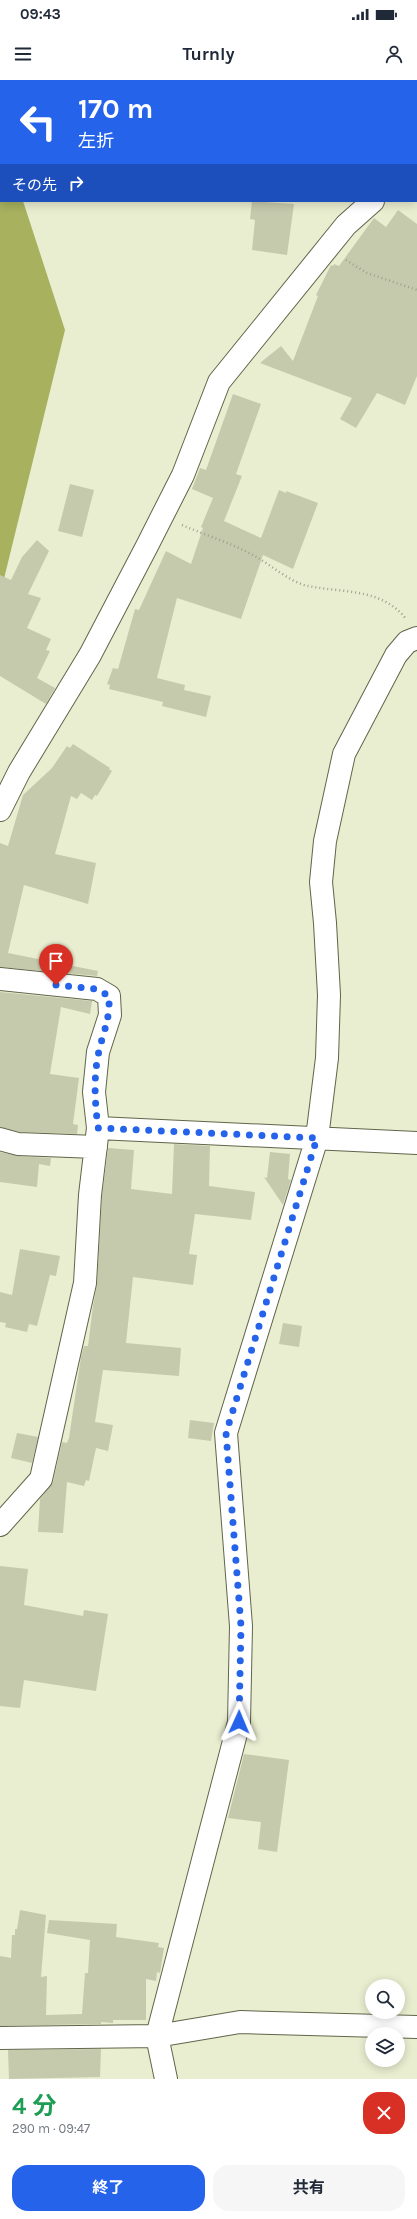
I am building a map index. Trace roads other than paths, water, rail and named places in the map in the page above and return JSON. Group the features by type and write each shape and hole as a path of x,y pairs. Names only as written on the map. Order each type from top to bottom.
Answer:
{"street":[{"path":"0,810 19,772 90,655 162,517 183,475 220,382 346,225 372,202"},
{"path":"166,2079 157,2036 239,1722 241,1626 226,1433 317,1138 327,1058 329,995 321,882 325,841 344,754 377,687 396,655 407,642 412,629"},
{"path":"0,979 97,989 109,996 110,1015 98,1052 94,1092 97,1138 90,1195 84,1283 41,1479 0,1525"},
{"path":"0,1140 18,1144 97,1138 317,1138 417,1143"},
{"path":"0,2038 157,2036 240,2022 417,2027"}]}
